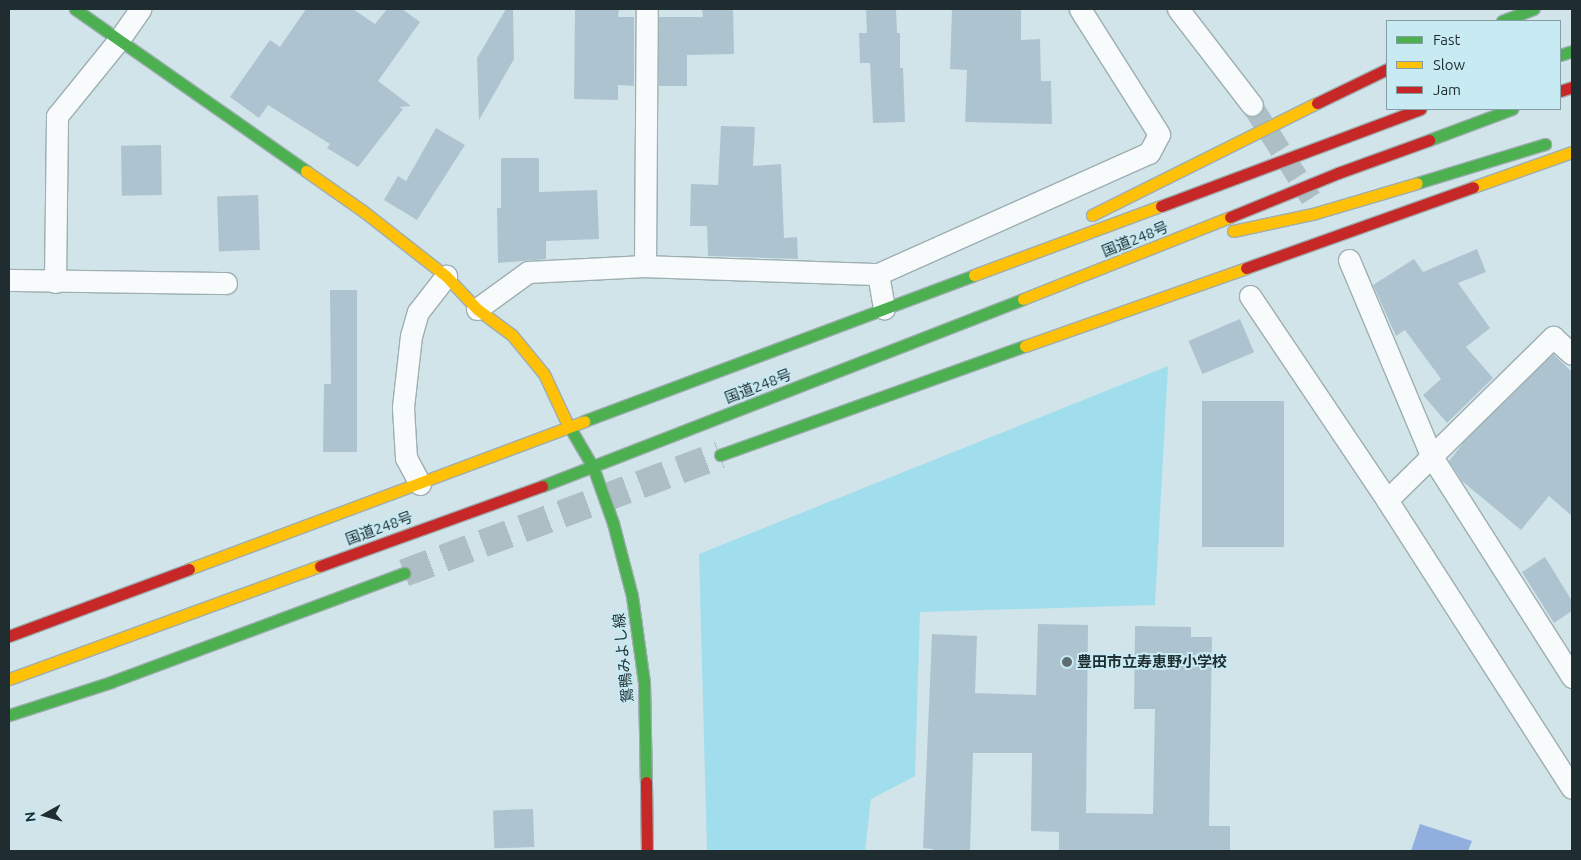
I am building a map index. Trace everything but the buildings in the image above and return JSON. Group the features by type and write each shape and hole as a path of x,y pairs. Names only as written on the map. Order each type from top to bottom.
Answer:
{"main road":[{"name":"鴛鴨みよし線","path":"74,9 363,211 446,276 477,309 512,335 544,374 568,426 593,467 614,523 633,606 644,682 647,851"},
{"path":"1505,20 1534,9"},
{"path":"1081,221 1386,70"},
{"name":"国道248号","path":"9,636 1417,110"},
{"name":"国道248号","path":"9,679 593,467 1146,251 1266,202 1509,110"},
{"path":"1146,251 1316,213 1554,141"},
{"path":"720,455 1572,152"},
{"path":"947,286 1063,229"},
{"path":"9,716 111,682 404,574"}],"street":[{"path":"55,282 57,116 118,40 140,9"},
{"path":"645,266 647,9"},
{"path":"477,309 528,272 645,266 878,274 1149,153 1159,134 1080,9"},
{"path":"1178,9 1252,105"},
{"path":"1349,260 1432,457 1572,677"},
{"path":"878,274 884,308"},
{"path":"420,484 406,458 403,407 411,336 418,312 446,276"},
{"path":"9,280 226,283"},
{"path":"1250,296 1387,500 1572,788"},
{"path":"1387,500 1553,337 1572,354"}],"shaded area":[{"path":"1168,366 1155,605 920,612 915,776 871,799 865,851 707,851 699,554"},
{"path":"1420,824 1472,841 1468,851 1411,851"}],"tunnel":[{"path":"1252,105 1311,198"},
{"path":"404,573 720,455"}],"traffic: fast":[{"path":"75,9 306,171"},
{"path":"1505,20 1534,9"},
{"path":"1561,55 1572,51"},
{"path":"1429,140 1509,110"},
{"path":"1417,183 1545,144"},
{"path":"584,421 974,275"},
{"path":"542,486 1023,299"},
{"path":"720,455 1025,346"},
{"path":"566,421 593,467 613,523 632,596 644,682 646,782"},
{"path":"9,715 111,682 404,573"}],"traffic: slow":[{"path":"1092,215 1317,103"},
{"path":"1473,187 1572,152"},
{"path":"306,171 363,211 446,276 477,309 512,335 544,374 566,421"},
{"path":"1233,231 1316,213 1417,183"},
{"path":"974,275 1161,206"},
{"path":"1023,299 1230,217"},
{"path":"1025,346 1246,268"},
{"path":"189,569 584,421"},
{"path":"9,679 320,566"}],"traffic: jam":[{"path":"1317,103 1386,69"},
{"path":"1561,91 1572,87"},
{"path":"1161,206 1417,110"},
{"path":"1230,217 1338,173 1429,140"},
{"path":"1246,268 1473,187"},
{"path":"320,566 542,486"},
{"path":"9,636 189,569"},
{"path":"646,782 647,851"}],"place":[{"name":"豊田市立寿恵野小学校","path":"1067,662"}]}
